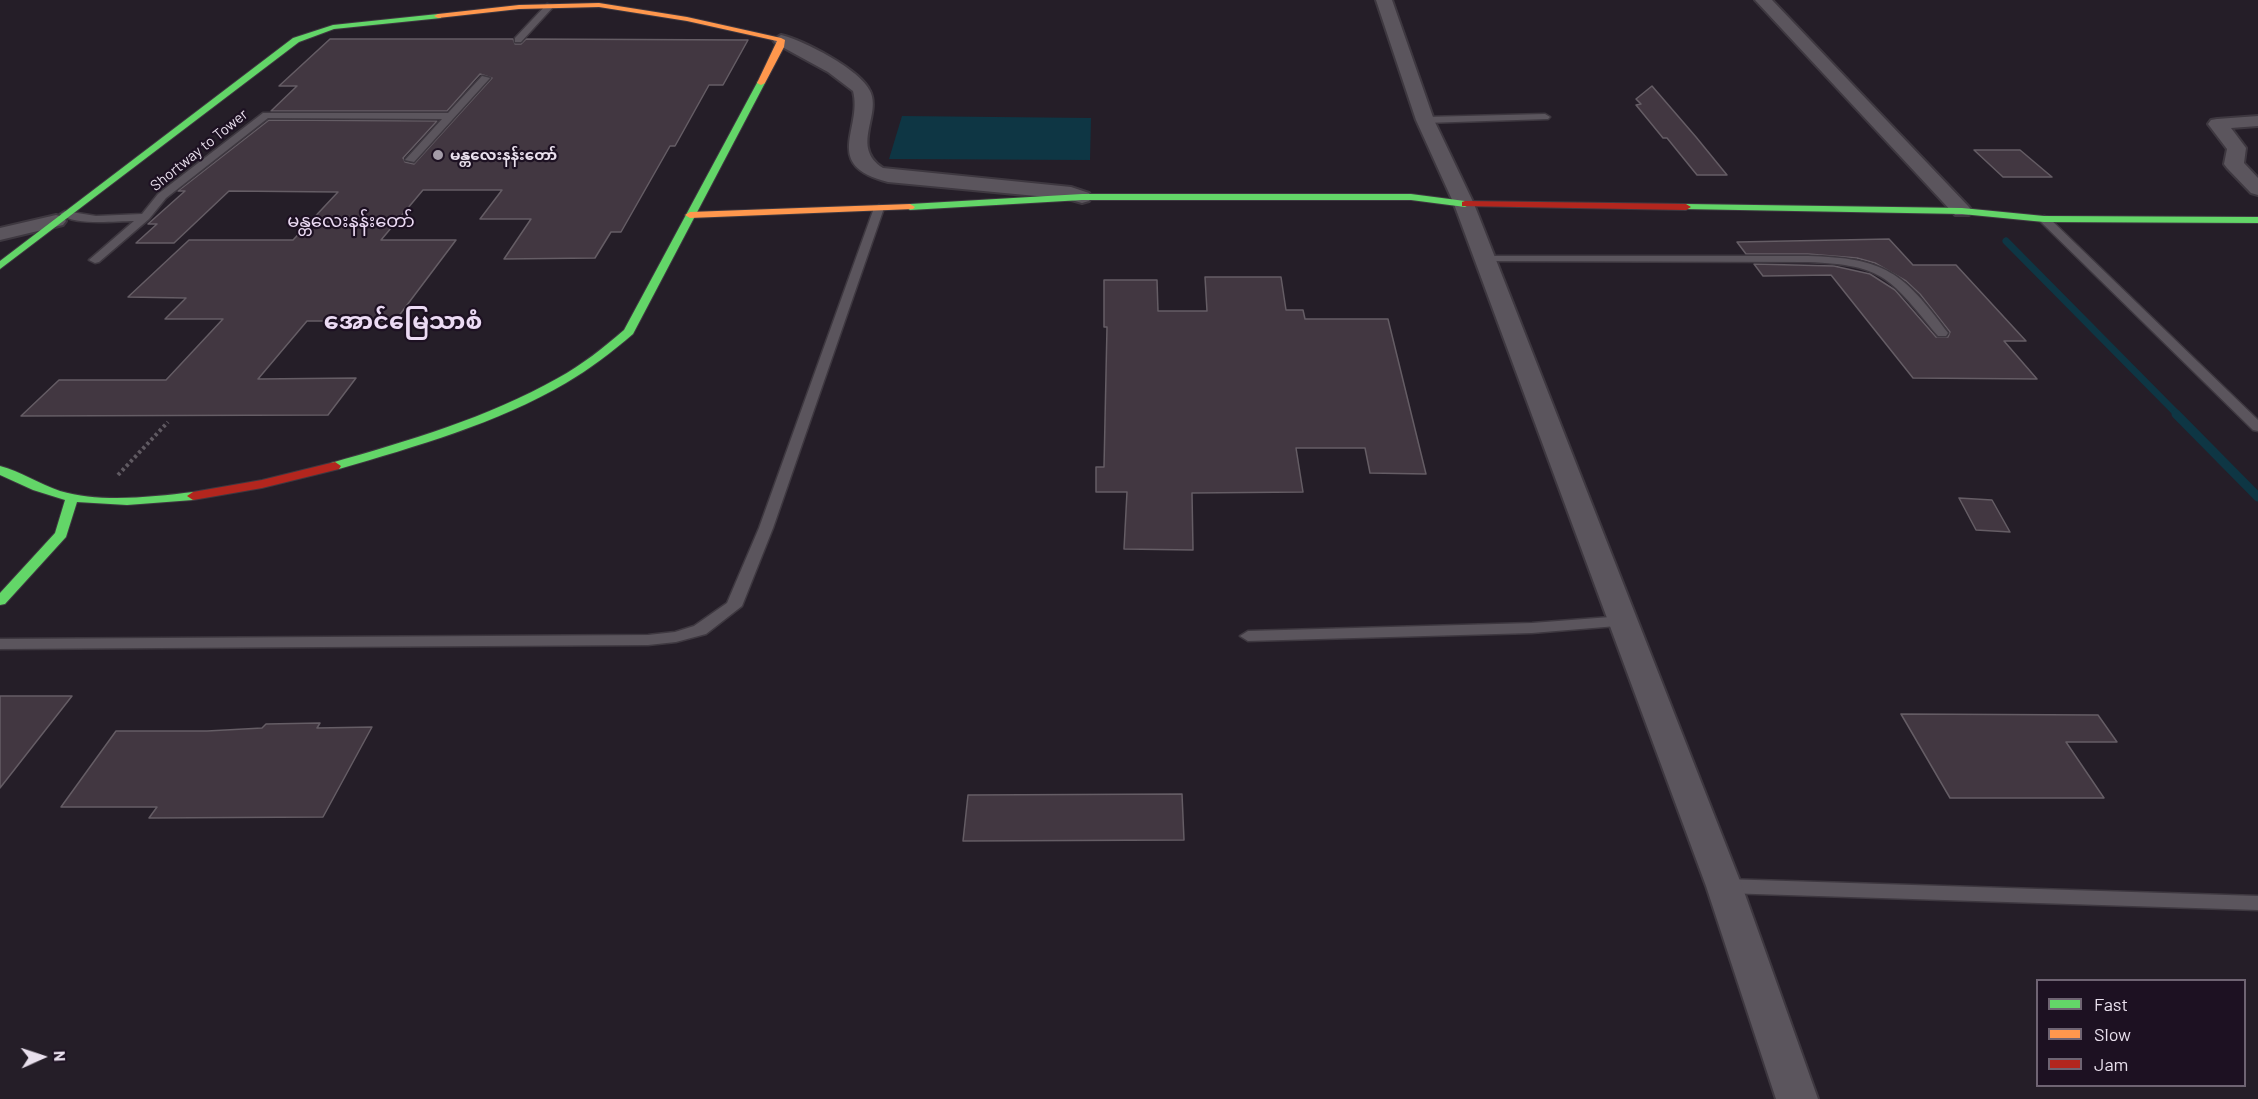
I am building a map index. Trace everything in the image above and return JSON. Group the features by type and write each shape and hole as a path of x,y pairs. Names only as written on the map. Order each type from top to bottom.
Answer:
{"street":[{"path":"580,0 687,19 781,40 838,72 860,89 864,99 859,155 865,167 871,170 888,176 1071,193 1082,197"},
{"path":"1384,0 1425,120 1464,204 1724,886 1797,1099"},
{"path":"1763,0 1962,211"},
{"path":"4,256 61,218 296,40 333,27 363,23 551,3 599,5"},
{"path":"0,470 27,483 72,497 140,500 260,485 358,459 484,418 544,392 612,350 629,332 780,47 781,40"},
{"path":"2258,121 2217,123 2237,148 2234,164 2258,189"},
{"path":"690,215 1064,200 1082,197 1411,197 1464,204 1962,211 2044,219 2258,220"},
{"path":"0,234 61,218"},
{"path":"61,534 72,497"},
{"path":"110,513 140,500"},
{"path":"0,601 61,534 80,525"}],"lane":[{"path":"518,40 551,3"},
{"path":"410,160 485,78"},
{"name":"Shortway to Tower","path":"95,260 145,218 162,196 266,115 450,116"},
{"path":"1425,120 1545,117"},
{"path":"0,644 648,640 676,637 700,630 734,606 766,528 879,208"},
{"path":"61,218 145,218"},
{"path":"2044,219 2258,427"},
{"path":"1484,259 1808,259 1852,262 1871,266 1891,277 1942,333"},
{"path":"1248,636 1533,628 1623,621"},
{"path":"1724,886 2253,906"}],"path":[{"path":"98,498 168,422"}],"water":[{"path":"902,116 1091,118 1090,160 889,159"}],"building":[{"path":"330,39 513,39 515,44 521,44 526,39 748,40 723,85 709,85 675,146 670,146 621,232 611,232 595,258 504,259 531,219 480,219 502,190 423,190 381,240 456,240 395,321 307,321 258,379 356,378 328,415 21,416 59,380 166,380 223,319 165,319 186,298 128,297 189,240 293,240 338,192 229,191 174,243 136,243 157,224 148,224 185,191 178,191 269,120 437,121 403,158 405,162 414,164 492,78 480,74 447,111 271,111 297,86 279,86"},
{"path":"1652,86 1727,175 1697,175 1667,138 1663,138 1636,105 1641,104 1636,99"},
{"path":"1974,150 2020,150 2052,177 2003,177"},
{"path":"1889,239 1913,265 1956,265 2026,341 2004,341 2037,379 1913,378 1831,275 1763,276 1754,264 1834,266 1870,274 1895,290 1936,337 1948,337 1950,332 1920,294 1906,281 1875,263 1857,258 1808,254 1746,254 1737,242"},
{"path":"1205,277 1281,277 1286,310 1303,310 1305,319 1388,319 1426,474 1370,473 1365,448 1296,448 1303,492 1192,493 1193,550 1124,549 1127,492 1096,492 1096,467 1104,467 1107,327 1104,327 1104,280 1157,280 1158,311 1207,311"},
{"path":"1959,498 1992,500 2010,532 1976,530"},
{"path":"0,696 72,696 0,788"},
{"path":"1901,714 2098,715 2117,742 2066,742 2104,798 1950,798"},
{"path":"320,723 317,728 372,727 323,817 149,818 157,807 61,807 116,731 207,731 262,728 266,724"},
{"path":"1182,794 1184,840 963,841 968,795"}],"waterway":[{"path":"2006,241 2178,415"},
{"path":"2176,414 2258,497"}],"traffic: fast":[{"path":"0,266 296,40 333,27 438,16"},
{"path":"335,466 413,443 491,416 564,380 597,358 629,332 761,83"},
{"path":"910,207 1082,197 1411,197 1465,204"},
{"path":"1686,207 1962,211 2044,219 2258,220"},
{"path":"0,470 45,490 76,498 127,501 193,496"},
{"path":"0,601 61,534 72,497"}],"traffic: slow":[{"path":"438,16 519,7 599,5 687,19 781,40 780,47 761,83"},
{"path":"690,215 910,207"}],"traffic: jam":[{"path":"1465,204 1686,207"},
{"path":"193,496 262,484 335,466"}],"place":[{"name":"မန္တလေးနန်းတော်","path":"438,155"}],"district":[{"name":"မန္တလေးနန်းတော်","path":"351,221"},
{"name":"အောင်မြေသာစံ","path":"403,321"}]}
